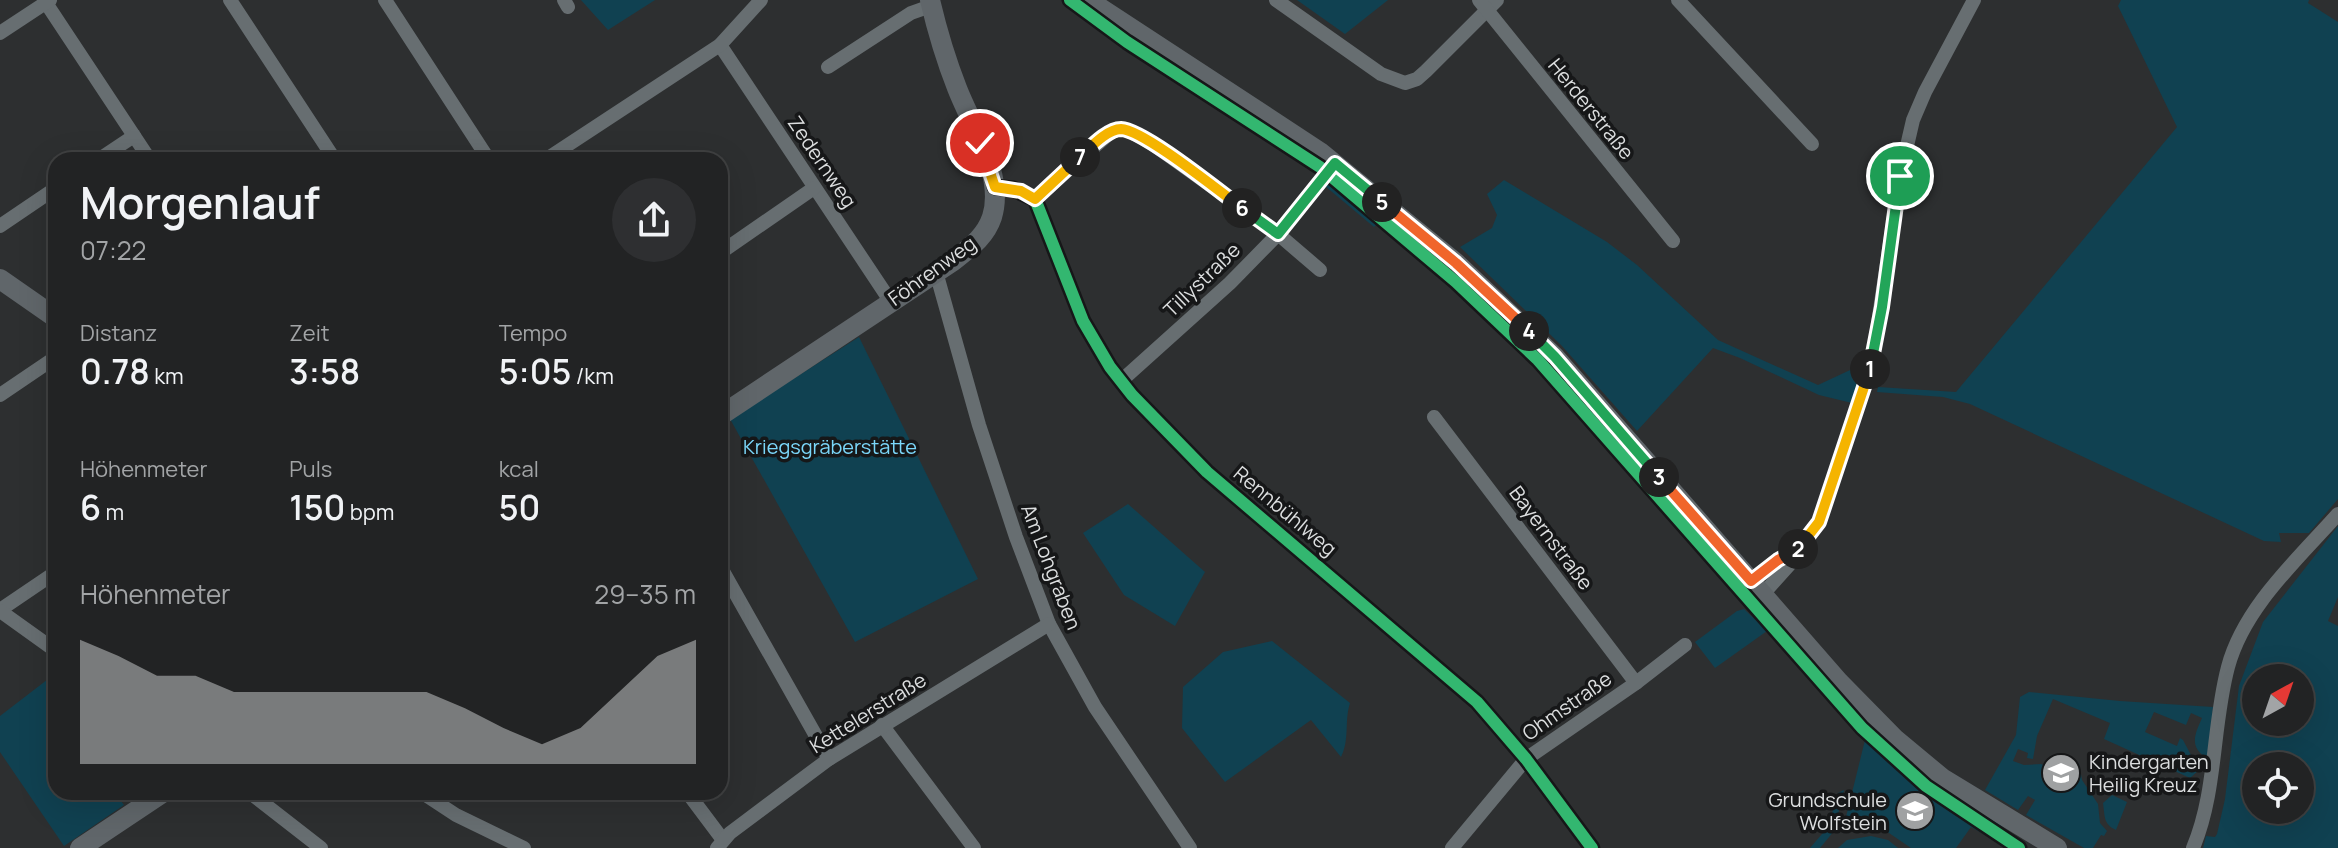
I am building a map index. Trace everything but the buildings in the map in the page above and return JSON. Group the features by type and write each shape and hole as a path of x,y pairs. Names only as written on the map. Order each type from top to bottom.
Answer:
{"main road":[{"path":"1088,0 1226,88 1335,163 1456,263 1544,346 1839,682 1906,749 1942,778 2057,848"},
{"path":"931,3 956,87 995,187"},
{"name":"Föhrenweg","path":"728,411 971,247 992,217 995,187"},
{"path":"0,279 48,312"},
{"path":"81,848 152,800"}],"street":[{"path":"230,0 330,152"},
{"path":"385,0 484,152"},
{"path":"557,152 720,45 761,0"},
{"path":"1276,0 1381,74 1405,83 1417,79 1426,71 1488,3"},
{"path":"1678,0 1812,144"},
{"path":"1757,587 1778,560 1797,549 1819,522 1864,392 1882,307 1900,176 1913,120 1974,0"},
{"path":"0,33 48,2 145,152"},
{"path":"828,67 931,3"},
{"name":"Herderstraße","path":"1488,3 1673,241"},
{"name":"Zedernweg","path":"720,45 891,302"},
{"path":"995,187 1021,191 1035,199 1096,143 1120,129 1135,133 1154,145 1278,234 1320,270"},
{"path":"110,152 134,136"},
{"name":"Tillystraße","path":"1121,381 1220,293 1278,234 1335,163"},
{"path":"728,247 814,188"},
{"path":"0,226 48,193"},
{"name":"Rennbühlweg","path":"1035,199 1083,321 1121,381 1207,472 1477,702 1526,759 1592,848"},
{"name":"Am Lohgraben","path":"936,272 979,425 1049,624 1095,707 1190,848"},
{"path":"0,395 48,362"},
{"name":"Bayernstraße","path":"1434,417 1636,683"},
{"path":"2193,848 2206,805 2225,678 2239,638 2262,602 2338,514"},
{"path":"48,577 0,610 48,645"},
{"path":"728,580 829,759"},
{"name":"Kettelerstraße","path":"720,844 829,759 1049,624"},
{"name":"Ohmstraße","path":"1452,848 1526,759 1685,645"},
{"path":"882,725 974,848"},
{"path":"259,800 321,848"},
{"path":"433,800 456,815 524,848"},
{"path":"692,800 720,844"}],"green space":[{"path":"581,0 655,0 608,30"},
{"path":"1297,0 1388,0 1345,34"},
{"path":"2121,0 2309,0 2308,3 2338,22 2338,499 2309,533 2279,533 2281,542 2264,541 1970,404 1943,397 1877,392 1878,387 1956,392 2177,127 2118,6"},
{"path":"1330,180 1380,221 1374,227 1325,186"},
{"path":"1504,180 1607,242 1637,265 1718,340 1818,385 1863,364 1852,403 1819,395 1713,348 1637,431 1562,346 1460,247 1492,228 1497,215 1487,194"},
{"name":"Kriegsgräberstätte","path":"859,337 978,579 855,642 730,419"},
{"path":"1583,400 1762,604 1758,607 1580,403"},
{"path":"1128,504 1205,572 1175,626 1124,595 1083,533"},
{"path":"2338,526 2338,597 2328,621 2338,626 2338,848 2203,848 2206,836 2215,837 2217,834 2242,678 2242,736 2314,736 2314,664 2247,664 2263,622"},
{"path":"1744,609 1767,631 1715,668 1695,642"},
{"path":"1789,635 2005,827 1985,819 1939,791 1891,753 1785,638"},
{"path":"1272,641 1350,703 1344,750 1341,757 1311,720 1225,782 1182,728 1183,687 1223,652"},
{"path":"48,679 48,800 120,800 124,805 64,846 0,752 0,716"},
{"path":"2029,692 2213,707 2208,759 2198,750 2195,741 2202,718 2191,713 2186,725 2154,712 2145,732 2177,746 2180,738 2183,740 2199,770 2190,778 2104,739 2110,723 2053,699 2037,736 2033,759 2027,758 2028,753 2018,749 2013,761 2024,765 2041,764 2069,777 2076,762 2079,764 2082,780 2098,804 2100,823 2107,831 2093,848 2084,848 2026,815 2035,800 2028,796 2018,810 1985,790 2016,735 2020,697"},
{"path":"1866,736 1925,789 2003,841 2001,844 1971,827 1956,848 1911,848 1889,833 1878,830 1847,831 1845,821"},
{"path":"1844,790 1834,831 1820,848 1810,848 1828,827 1838,793"},
{"path":"2112,795 2127,802 2116,830 2107,822 2103,803"},
{"path":"1871,836 1888,840 1898,848 1838,848 1847,840"}],"cycle path":[{"path":"1070,0 1127,42 1320,167 1456,282 1538,360 1862,728 1926,786 2019,848"},
{"path":"995,187 1013,189 1035,199 1083,321 1110,367 1132,395 1207,472 1477,702 1526,759 1592,848"}],"place":[{"name":"Kindergarten Heilig Kreuz","path":"2061,773"},
{"name":"Grundschule Wolfstein","path":"1915,811"}],"route":[{"path":"980,143 995,187 1021,191 1035,199 1110,133 1127,130 1154,145 1278,234 1335,163 1456,263 1555,357 1751,581 1797,549 1819,522 1872,363 1900,176"}]}
